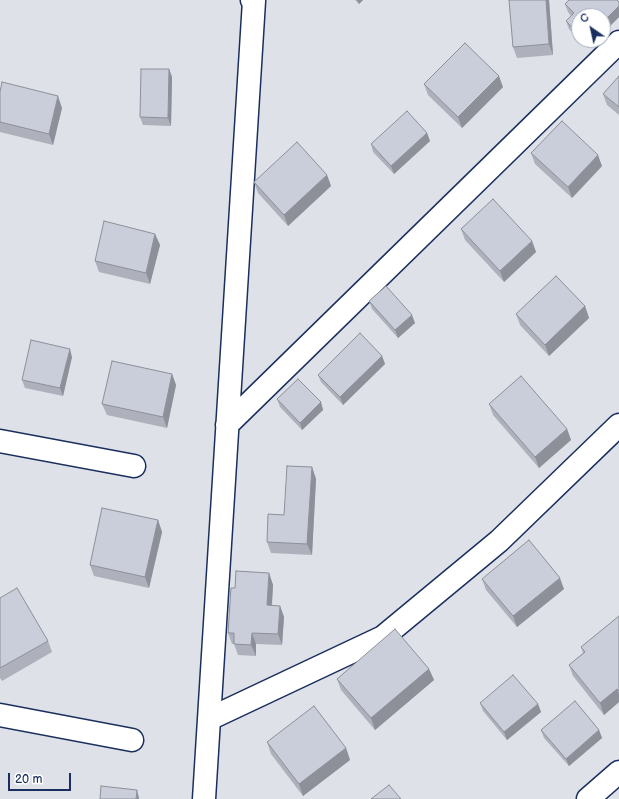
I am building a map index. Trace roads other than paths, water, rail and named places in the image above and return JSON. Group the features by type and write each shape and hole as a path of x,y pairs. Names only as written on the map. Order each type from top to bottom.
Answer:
{"street":[{"path":"204,799 254,0"},
{"path":"227,425 619,42"},
{"path":"209,719 383,637 499,541 619,425"},
{"path":"0,441 134,466"},
{"path":"0,715 132,740"},
{"path":"588,799 619,772"}]}
